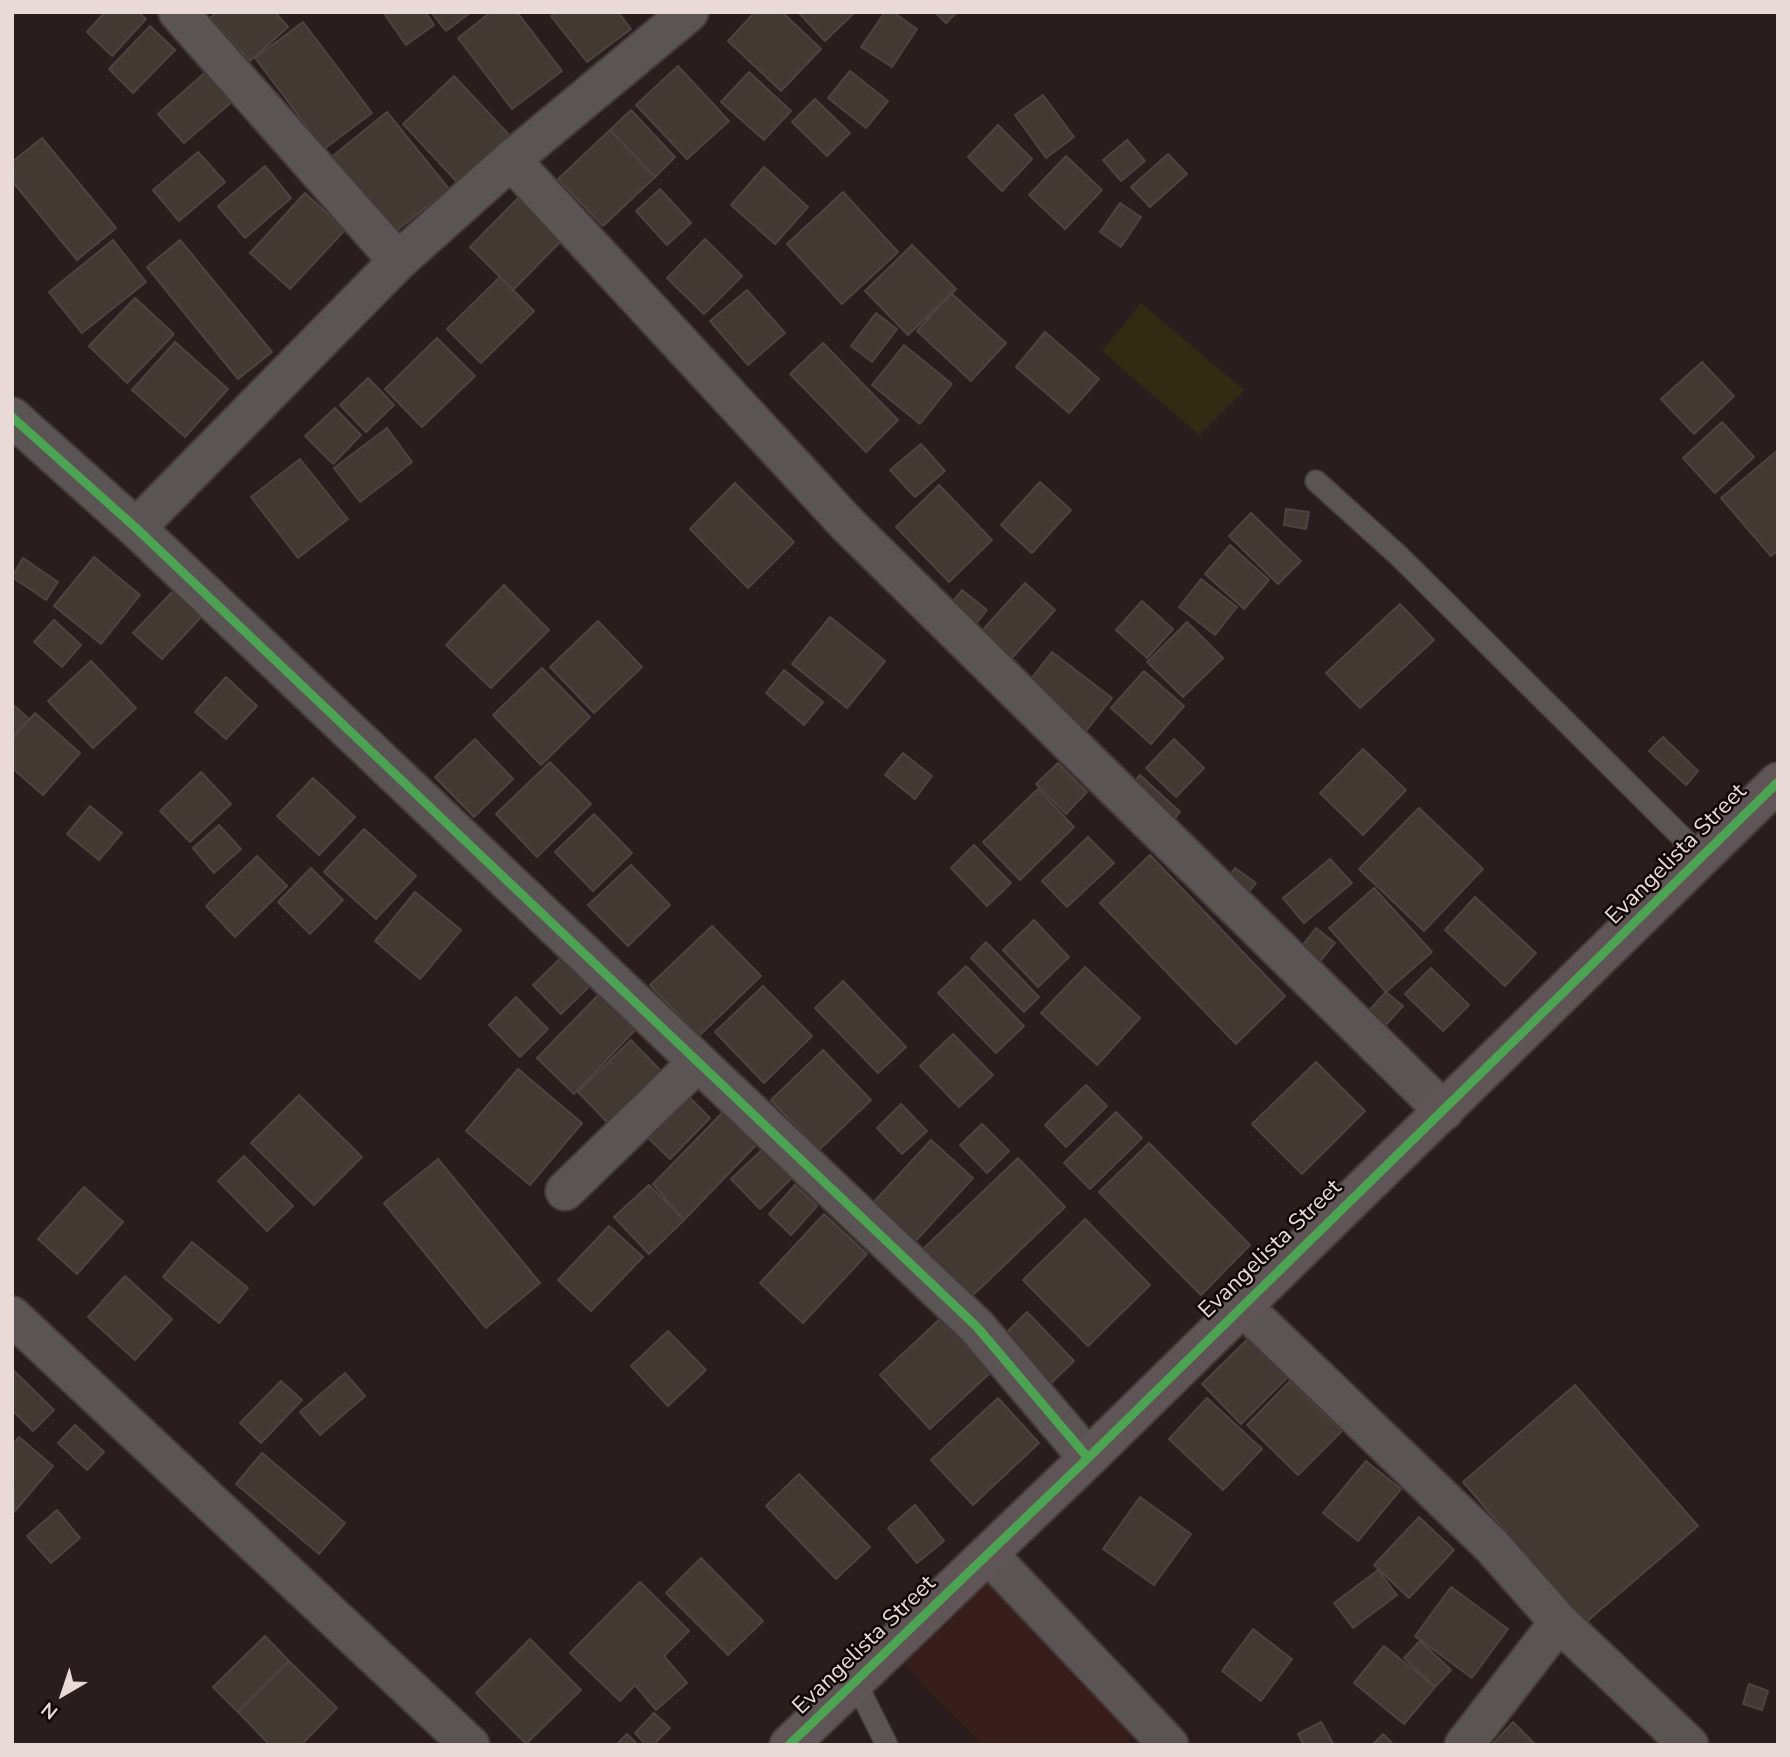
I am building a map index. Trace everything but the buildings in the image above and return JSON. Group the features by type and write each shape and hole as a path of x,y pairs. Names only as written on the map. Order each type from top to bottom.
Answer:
{"street":[{"path":"178,12 398,261"},
{"path":"136,528 398,261 511,160 689,12"},
{"path":"511,160 848,525 1444,1111"},
{"path":"12,417 136,528 977,1327 1088,1458"},
{"name":"Evangelista Street","path":"789,1745 1088,1458 1241,1305 1444,1111 1778,782"},
{"path":"565,1191 698,1062"},
{"path":"1241,1305 1492,1546 1559,1622 1689,1745"},
{"path":"12,1316 470,1745"},
{"path":"988,1554 1169,1745"},
{"path":"1464,1745 1559,1622"}],"lane":[{"path":"1316,481 1399,556 1703,858"},
{"path":"855,1681 887,1745"}],"shaded area":[{"path":"1141,303 1244,390 1199,435 1102,351"},
{"path":"988,1560 1145,1723 1123,1745 982,1745 892,1652"}],"cycle path":[{"path":"12,417 136,528 977,1327 1088,1458"},
{"path":"789,1745 1088,1458 1778,782"}]}
